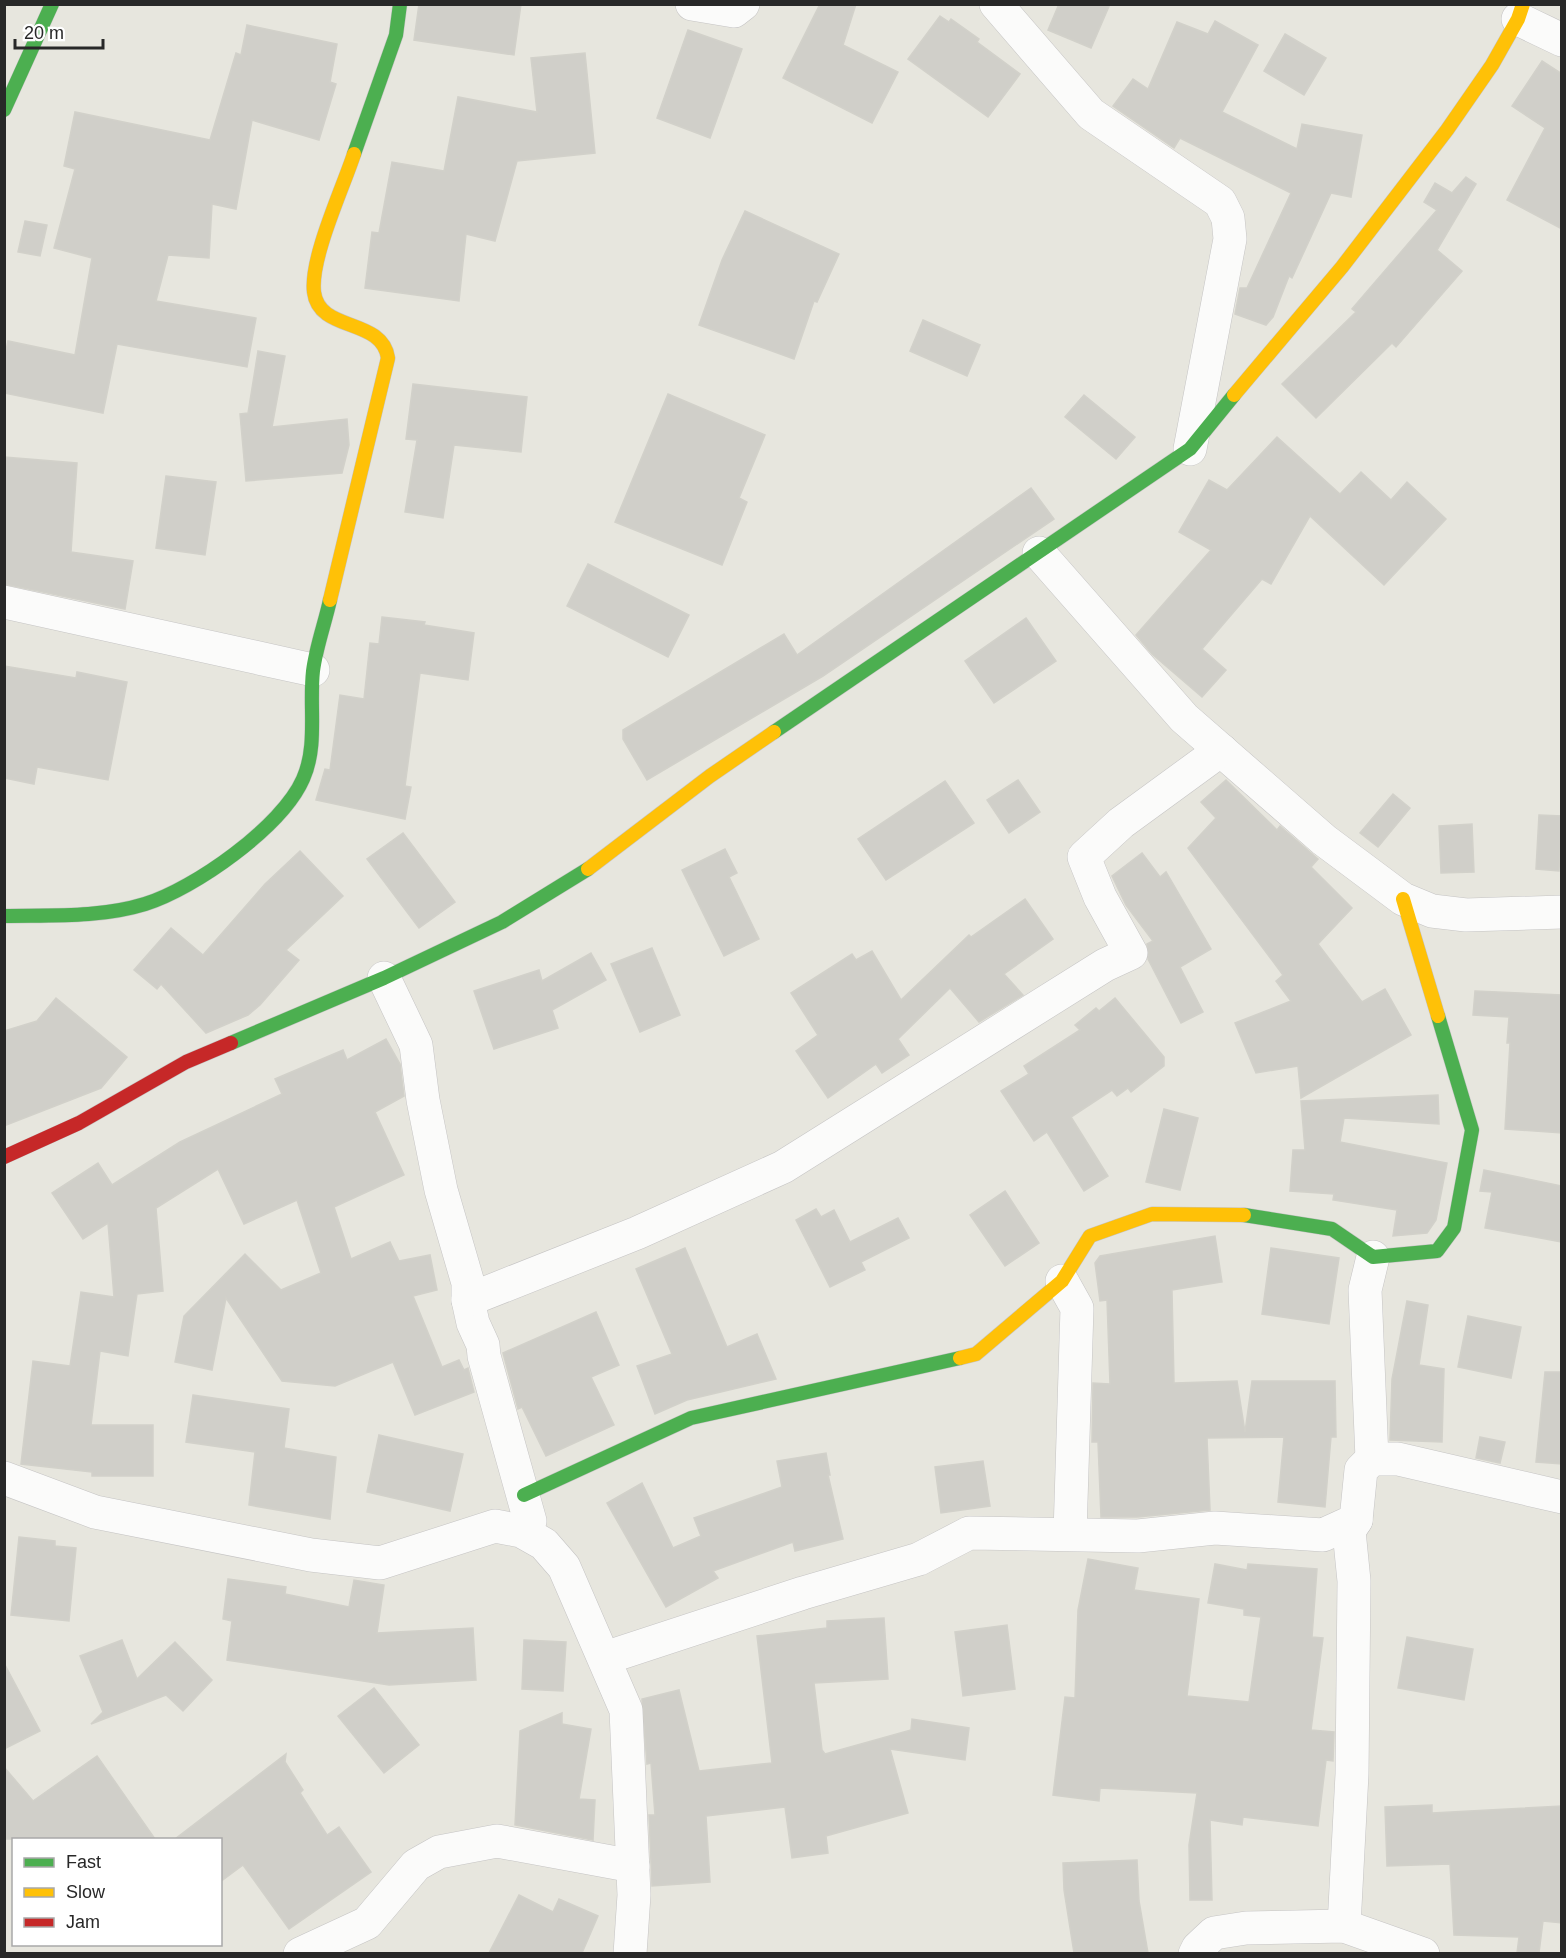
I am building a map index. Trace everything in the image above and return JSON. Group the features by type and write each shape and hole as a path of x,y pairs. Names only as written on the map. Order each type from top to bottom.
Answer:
{"street":[{"path":"5,110 52,4"},
{"path":"4,916 81,915 145,904 192,882 256,838 292,798 303,779 310,755 313,670 375,420 388,354 382,340 366,329 328,316 320,306 314,293 318,258 396,34 400,4"},
{"path":"692,4 734,11 743,4"},
{"path":"996,4 1090,114 1220,202 1228,218 1230,239 1190,449"},
{"path":"4,1157 78,1123 186,1062 384,978 502,922 600,861 710,776 1190,449 1276,342 1342,267 1440,139 1492,65 1521,12 1562,40"},
{"path":"1039,553 1176,709 1324,840 1404,898 1432,911 1466,915 1562,912"},
{"path":"4,602 313,670"},
{"path":"468,1300 636,1233 783,1167 1105,965 1131,953 1100,897 1084,857 1121,823 1221,750"},
{"path":"524,1495 691,1418 976,1354 1062,1281 1090,1236 1152,1214 1232,1214 1332,1229 1373,1257 1437,1251 1454,1228 1472,1130 1404,898"},
{"path":"384,978 416,1045 423,1100 436,1168 468,1283 468,1300 524,1495 533,1537"},
{"path":"1372,1459 1365,1290 1373,1257"},
{"path":"1062,1281 1077,1308 1070,1534"},
{"path":"1344,1926 1352,1774 1354,1581 1349,1531 1356,1520 1361,1470 1372,1459 1398,1459 1562,1497"},
{"path":"4,1478 95,1512 311,1555 380,1563 495,1526 521,1531 544,1544 564,1567 626,1710 633,1866 630,1953"},
{"path":"605,1658 802,1593 919,1559 969,1533 1138,1536 1215,1528 1323,1535 1356,1520"},
{"path":"300,1953 367,1923 417,1865 439,1852 497,1841 633,1866"},
{"path":"1195,1953 1214,1934 1246,1928 1344,1926 1423,1953"}],"building":[{"path":"419,4 521,4 514,55 414,40"},
{"path":"820,4 856,4 843,45 898,72 872,123 783,78"},
{"path":"1059,4 1110,4 1091,48 1048,30"},
{"path":"940,16 949,22 951,19 979,39 977,42 1020,74 988,117 908,59"},
{"path":"1215,21 1258,45 1222,112 1297,149 1302,124 1362,135 1351,197 1331,193 1292,278 1289,276 1273,317 1266,325 1235,314 1240,288 1247,288 1291,193 1180,138 1174,148 1113,106 1133,79 1148,89 1177,22 1208,34"},
{"path":"247,25 337,44 330,82 336,84 319,140 252,120 236,209 212,204 209,258 168,255 156,301 256,318 247,367 117,344 103,413 4,393 4,360 8,341 75,355 92,258 54,248 75,169 64,166 75,112 210,140 236,53 241,55"},
{"path":"688,30 742,49 710,138 657,118"},
{"path":"1285,34 1326,58 1304,95 1264,71"},
{"path":"585,53 595,153 517,161 495,241 466,234 459,301 365,288 372,232 379,233 392,162 444,171 458,97 537,112 531,58"},
{"path":"1542,61 1562,74 1562,229 1507,200 1545,128 1512,106"},
{"path":"1466,177 1476,184 1437,250 1462,271 1396,347 1392,343 1316,418 1282,384 1356,312 1352,309 1437,210 1424,202 1435,183 1452,193"},
{"path":"745,211 839,254 817,302 814,301 794,359 699,325 722,260"},
{"path":"25,221 47,225 40,256 18,252"},
{"path":"923,320 980,345 967,376 910,351"},
{"path":"258,351 285,356 272,427 347,419 349,445 342,473 246,481 240,414 248,413"},
{"path":"413,384 527,397 521,452 454,445 443,518 405,512 417,440 406,439"},
{"path":"668,394 765,435 739,498 747,502 722,565 615,522"},
{"path":"1084,395 1135,437 1116,459 1065,417"},
{"path":"1277,437 1340,494 1361,472 1391,500 1407,482 1446,519 1384,585 1310,516 1271,584 1262,579 1202,649 1226,670 1202,697 1152,654 1136,635 1211,550 1179,532 1209,480 1227,490"},
{"path":"4,457 77,463 71,552 133,561 125,609 4,584"},
{"path":"166,476 216,482 205,555 156,548"},
{"path":"1031,488 1054,519 823,676 647,780 623,739 623,730 784,634 797,655"},
{"path":"588,564 689,615 668,657 567,606"},
{"path":"382,617 425,622 424,625 474,633 468,680 420,673 405,786 411,787 405,819 316,800 325,769 330,770 340,695 364,699 370,643 379,644"},
{"path":"1026,618 1056,661 994,703 965,661"},
{"path":"4,666 76,678 77,672 127,682 108,780 37,767 34,784 4,778"},
{"path":"1018,780 1040,812 1009,833 987,800"},
{"path":"1226,780 1277,830 1280,826 1318,859 1311,867 1352,908 1318,944 1362,1002 1385,989 1411,1035 1301,1098 1298,1066 1256,1073 1235,1023 1291,1001 1276,981 1283,975 1188,848 1216,818 1201,802"},
{"path":"945,781 974,823 886,880 858,839"},
{"path":"1393,794 1410,808 1378,847 1360,833"},
{"path":"1539,815 1562,816 1559,871 1536,869"},
{"path":"1472,824 1474,872 1441,873 1439,826"},
{"path":"403,833 455,902 419,928 367,859"},
{"path":"725,849 737,873 729,877 759,939 724,956 682,870"},
{"path":"300,851 343,896 286,950 299,960 260,1005 248,1015 206,1033 161,984 157,989 134,970 171,928 203,955 265,884"},
{"path":"1142,853 1160,877 1166,872 1211,949 1180,967 1203,1012 1181,1023 1148,959 1147,944 1153,941 1126,905 1112,876"},
{"path":"1025,899 1053,939 1004,974 1023,995 979,1022 950,988 898,1039 909,1055 882,1073 876,1064 828,1098 796,1051 818,1035 791,993 852,954 856,960 872,951 901,1000 969,935 971,937"},
{"path":"652,948 680,1015 640,1032 611,964"},
{"path":"591,953 606,980 552,1010 558,1028 494,1049 474,991 539,970 542,981"},
{"path":"1475,991 1562,995 1562,1133 1505,1129 1510,1043 1507,1043 1509,1017 1473,1015"},
{"path":"56,998 127,1057 101,1088 4,1126 4,1031 37,1021"},
{"path":"1115,998 1164,1057 1164,1066 1131,1092 1128,1088 1117,1096 1112,1090 1071,1117 1108,1176 1084,1191 1047,1132 1034,1141 1001,1091 1029,1074 1024,1066 1080,1030 1075,1025 1096,1008 1099,1011"},
{"path":"386,1039 400,1064 404,1096 375,1112 404,1175 334,1207 351,1259 390,1242 399,1261 430,1255 437,1290 413,1296 442,1367 459,1360 464,1370 468,1368 474,1392 415,1415 393,1362 335,1386 282,1381 226,1298 212,1370 175,1362 184,1316 245,1254 281,1290 321,1273 297,1200 244,1224 218,1169 156,1208 163,1291 137,1294 128,1356 100,1351 91,1425 153,1425 153,1476 92,1476 92,1472 21,1464 33,1361 70,1366 81,1292 114,1297 108,1223 83,1239 52,1193 98,1163 112,1185 180,1142 282,1094 275,1079 343,1050 347,1060"},
{"path":"1438,1095 1439,1124 1344,1118 1340,1142 1447,1163 1436,1220 1427,1233 1393,1236 1397,1210 1333,1200 1334,1194 1290,1191 1293,1150 1305,1150 1301,1101"},
{"path":"1164,1109 1198,1118 1180,1190 1146,1182"},
{"path":"1484,1170 1562,1186 1562,1242 1485,1228 1492,1192 1480,1191"},
{"path":"1005,1191 1039,1243 1005,1266 970,1215"},
{"path":"816,1209 821,1217 834,1210 850,1242 898,1218 909,1238 861,1262 865,1270 830,1287 796,1220"},
{"path":"1215,1236 1222,1282 1172,1290 1174,1383 1237,1381 1245,1432 1252,1381 1335,1381 1336,1437 1331,1437 1325,1507 1278,1502 1284,1437 1207,1438 1210,1510 1137,1517 1101,1517 1098,1442 1092,1442 1093,1383 1110,1384 1107,1300 1100,1301 1095,1263 1100,1256"},
{"path":"685,1248 727,1347 757,1334 776,1379 687,1400 655,1414 637,1366 672,1354 636,1269"},
{"path":"1271,1248 1339,1258 1329,1324 1262,1314"},
{"path":"1407,1301 1428,1305 1419,1365 1444,1369 1442,1442 1390,1440 1392,1379"},
{"path":"596,1312 619,1365 591,1377 614,1425 546,1456 522,1407 518,1409 503,1353"},
{"path":"1468,1316 1521,1327 1511,1378 1458,1367"},
{"path":"1545,1372 1562,1372 1562,1464 1536,1462"},
{"path":"193,1395 289,1409 284,1448 336,1457 330,1519 249,1505 255,1452 186,1442"},
{"path":"379,1435 463,1454 450,1511 367,1492"},
{"path":"1480,1437 1505,1442 1500,1463 1476,1458"},
{"path":"826,1453 830,1475 828,1475 843,1539 795,1551 793,1542 713,1571 718,1578 666,1607 607,1503 642,1483 673,1548 701,1536 694,1518 782,1487 777,1461"},
{"path":"983,1461 990,1506 941,1513 935,1467"},
{"path":"19,1537 55,1541 55,1546 76,1548 69,1621 11,1615"},
{"path":"1088,1559 1138,1568 1134,1590 1199,1599 1187,1696 1249,1702 1261,1617 1244,1615 1244,1609 1208,1603 1215,1564 1247,1570 1248,1564 1317,1569 1312,1637 1323,1638 1311,1730 1334,1732 1333,1761 1326,1760 1318,1826 1243,1817 1242,1825 1210,1820 1212,1900 1190,1900 1189,1845 1197,1793 1100,1788 1099,1801 1053,1795 1065,1697 1075,1698 1078,1610"},
{"path":"228,1579 286,1587 285,1594 349,1607 354,1580 384,1585 377,1633 473,1628 476,1680 389,1685 227,1660 232,1621 223,1619"},
{"path":"884,1618 888,1679 814,1683 822,1750 825,1754 911,1730 912,1719 969,1728 965,1760 890,1749 908,1813 826,1836 828,1853 792,1858 785,1807 706,1816 710,1882 652,1886 649,1815 655,1815 651,1763 647,1764 642,1699 679,1690 699,1771 772,1763 757,1636 827,1628 827,1621"},
{"path":"1007,1625 1015,1689 963,1696 955,1632"},
{"path":"1407,1637 1473,1649 1464,1700 1398,1688"},
{"path":"122,1640 137,1679 175,1642 212,1680 183,1711 166,1695 91,1724 103,1712 80,1656"},
{"path":"524,1640 566,1642 563,1691 522,1689"},
{"path":"4,1663 40,1731 4,1749"},
{"path":"374,1688 419,1745 384,1773 338,1716"},
{"path":"562,1713 562,1724 591,1729 579,1799 595,1800 593,1840 515,1825 520,1731"},
{"path":"286,1754 285,1762 303,1790 300,1793 327,1835 339,1827 371,1872 289,1929 243,1865 222,1881 222,1838 176,1838"},
{"path":"97,1756 154,1838 4,1839 4,1767 33,1801"},
{"path":"1432,1805 1432,1813 1562,1806 1562,1923 1543,1921 1539,1953 1517,1953 1519,1937 1454,1935 1450,1864 1387,1866 1385,1807"},
{"path":"1137,1860 1139,1901 1148,1953 1074,1953 1064,1890 1063,1863"},
{"path":"519,1895 553,1912 559,1899 598,1916 582,1953 489,1953"}],"traffic: fast":[{"path":"4,110 52,4"},
{"path":"354,154 396,35 400,4"},
{"path":"774,732 1190,449 1234,395"},
{"path":"4,916 93,914 145,904 211,871 257,836 292,798 308,766 312,740 313,671 330,600"},
{"path":"231,1043 384,978 502,922 588,869"},
{"path":"1244,1215 1332,1229 1373,1257 1437,1251 1454,1228 1472,1130 1438,1016"},
{"path":"524,1495 691,1418 960,1358"}],"traffic: slow":[{"path":"1234,395 1342,267 1447,130 1492,65 1518,19 1523,4"},
{"path":"330,600 388,358 383,345 375,336 327,314 318,305 314,292 314,278 322,242 354,154"},
{"path":"588,869 710,776 774,732"},
{"path":"1403,899 1438,1016"},
{"path":"960,1358 976,1354 1062,1281 1090,1236 1152,1214 1244,1215"}],"traffic: jam":[{"path":"4,1157 79,1123 186,1062 231,1043"}]}
